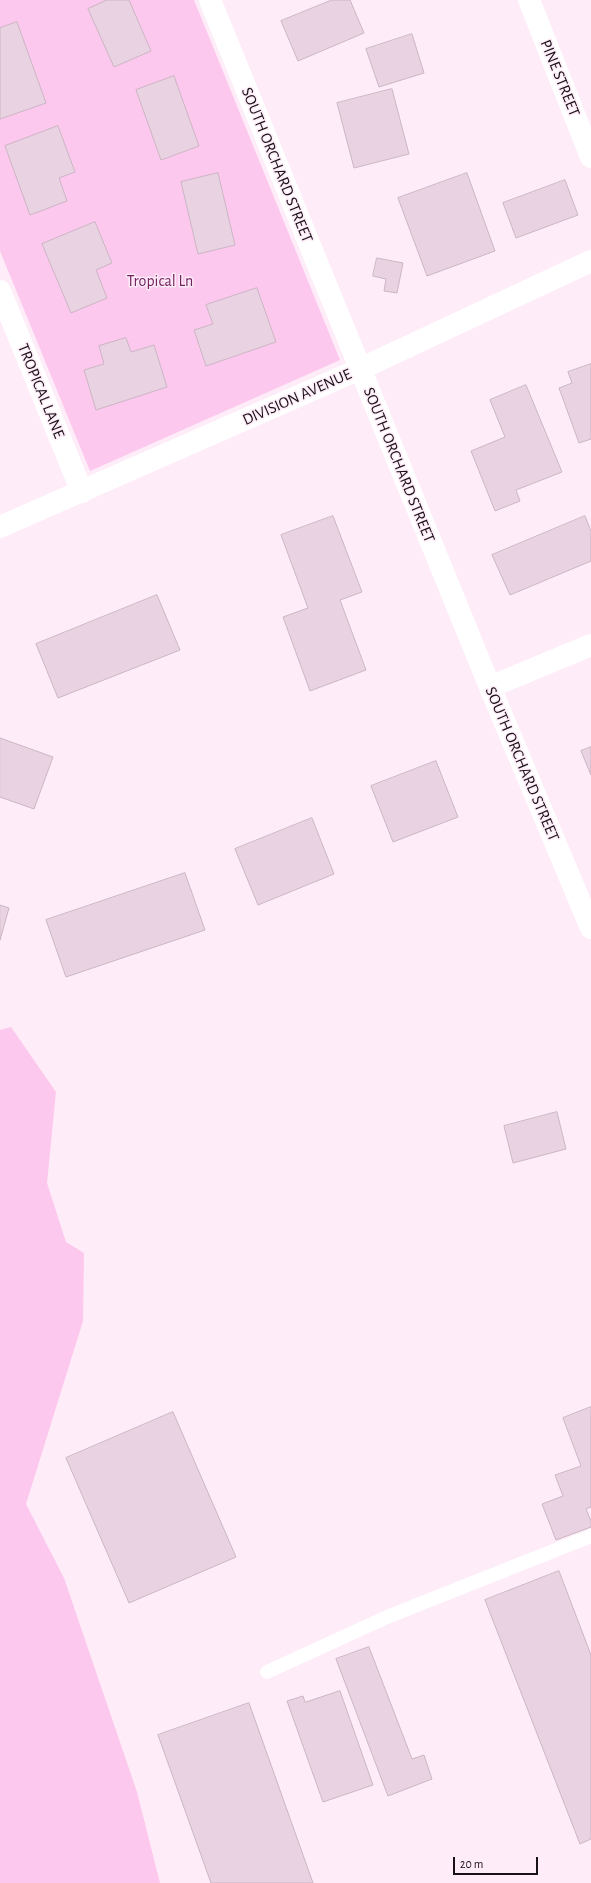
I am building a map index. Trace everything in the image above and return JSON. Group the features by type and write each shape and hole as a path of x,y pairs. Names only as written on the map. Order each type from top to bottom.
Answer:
{"street":[{"name":"SOUTH ORCHARD STREET","path":"210,0 490,688 591,928"},
{"name":"PINE STREET","path":"528,0 591,157"},
{"name":"DIVISION AVENUE","path":"0,527 360,369 591,261"},
{"name":"TROPICAL LANE","path":"0,291 82,492"},
{"path":"490,688 591,644"}],"lane":[{"path":"267,1672 387,1616 591,1536"}],"green space":[{"name":"Tropical Ln","path":"0,0 194,0 340,360 90,471 0,251"},
{"path":"11,1027 56,1092 47,1183 66,1242 84,1253 83,1321 26,1504 64,1578 137,1792 160,1883 0,1883 0,1030"}],"building":[{"path":"107,0 129,0 151,51 114,67 88,9"},
{"path":"332,0 350,0 364,33 298,61 281,21"},
{"path":"17,22 46,103 0,119 0,28"},
{"path":"412,34 424,73 379,87 366,49"},
{"path":"174,76 199,146 161,160 136,90"},
{"path":"392,89 409,154 354,168 337,103"},
{"path":"58,126 75,172 59,178 67,201 30,215 5,146"},
{"path":"218,173 235,245 198,254 181,182"},
{"path":"467,173 495,251 427,276 398,198"},
{"path":"565,180 578,215 516,238 503,203"},
{"path":"95,222 112,263 96,270 107,298 71,313 42,244"},
{"path":"377,258 403,263 397,293 384,291 386,279 373,276"},
{"path":"257,288 276,342 206,366 194,330 213,324 206,305"},
{"path":"126,338 131,352 154,345 167,387 96,410 84,370 104,364 99,346"},
{"path":"591,364 591,439 579,443 559,388 572,383 568,372"},
{"path":"526,385 562,472 516,490 520,501 495,511 471,451 505,437 490,400"},
{"path":"333,516 362,592 340,600 366,670 310,691 283,617 308,608 281,535"},
{"path":"585,516 591,531 591,561 510,595 492,555"},
{"path":"157,595 180,650 58,698 36,644"},
{"path":"0,738 53,757 34,809 0,797"},
{"path":"591,747 591,775 581,751"},
{"path":"436,761 458,817 393,842 371,786"},
{"path":"312,818 334,874 258,905 235,849"},
{"path":"185,873 205,930 66,977 46,920"},
{"path":"0,905 9,908 0,940"},
{"path":"557,1112 566,1149 513,1163 504,1126"},
{"path":"591,1407 591,1507 586,1509 591,1521 591,1527 556,1540 542,1504 563,1496 555,1475 581,1466 563,1418"},
{"path":"173,1412 236,1557 129,1603 66,1458"},
{"path":"559,1571 591,1655 591,1839 580,1844 485,1600"},
{"path":"369,1647 412,1759 424,1755 432,1779 388,1796 336,1659"},
{"path":"340,1691 373,1785 323,1802 287,1701 303,1696 305,1702"},
{"path":"249,1703 313,1883 211,1883 158,1735"}]}
